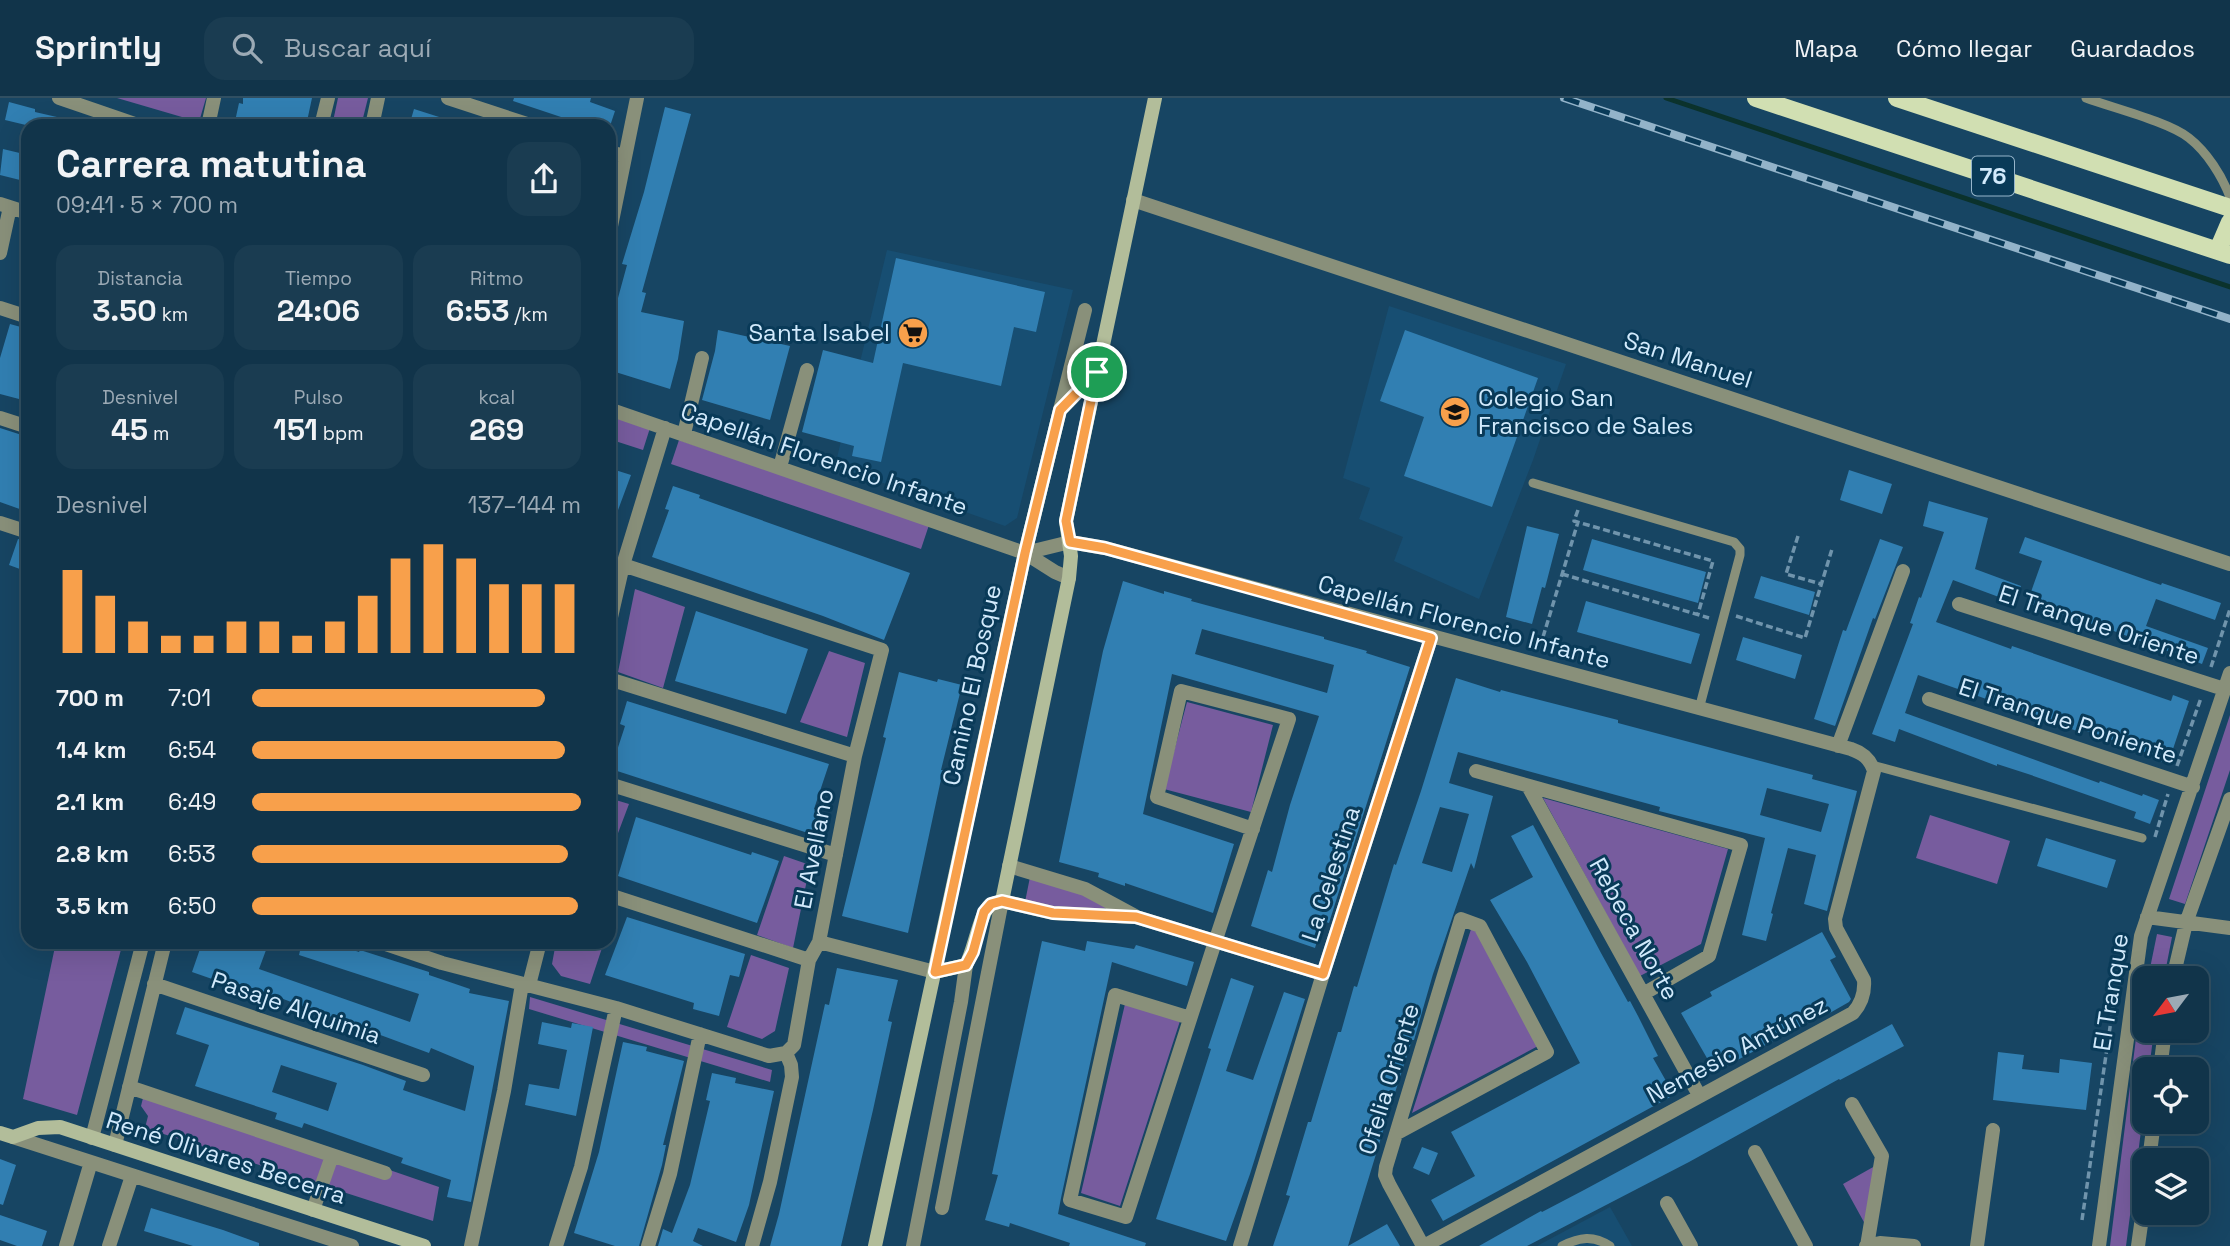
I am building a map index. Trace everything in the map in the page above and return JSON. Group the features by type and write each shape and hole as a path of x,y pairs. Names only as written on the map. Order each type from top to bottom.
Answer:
{"main road":[{"name":"76","path":"1755,98 2224,253"},
{"name":"76","path":"1897,98 2230,208"},
{"path":"2224,253 2230,222"}],"street":[{"path":"59,98 100,104 128,119"},
{"path":"210,119 214,98"},
{"path":"323,119 328,98"},
{"path":"374,119 378,98"},
{"path":"448,98 512,119"},
{"path":"616,201 637,98"},
{"path":"942,1208 1069,578 1070,542 1066,521 1155,98"},
{"path":"616,154 625,157"},
{"name":"San Manuel","path":"1133,200 2230,564"},
{"path":"0,253 5,205"},
{"path":"0,308 21,315"},
{"name":"Camino El Bosque","path":"875,1246 1025,553 1085,310"},
{"path":"684,434 702,358"},
{"path":"780,467 807,370"},
{"path":"1060,410 1097,372"},
{"name":"Capellán Florencio Infante","path":"616,411 1025,553 1069,578"},
{"path":"0,418 21,425"},
{"path":"616,596 664,428"},
{"path":"0,523 21,530"},
{"name":"Capellán Florencio Infante","path":"1025,553 1070,542 1105,548 1860,752 1872,772"},
{"name":"El Avellano","path":"623,565 882,650 855,756 819,942 809,960 796,1039 786,1054"},
{"path":"1838,746 1903,571"},
{"name":"El Tranque Oriente","path":"1959,604 2224,689"},
{"name":"La Celestina","path":"1240,1246 1323,974 1431,638"},
{"name":"El Tranque","path":"2139,966 2141,936 2230,673"},
{"path":"616,681 855,756"},
{"path":"1190,1017 1115,995 1070,1200 1126,1217 1289,719 1181,691 1157,797 1253,828"},
{"name":"El Tranque Poniente","path":"1929,699 2193,787"},
{"path":"1476,771 1741,845 1709,956 1643,994"},
{"name":"Nemesio Antúnez","path":"1423,1246 1853,1013 1860,1005 1865,988 1864,979 1836,928 1835,919 1872,772"},
{"path":"616,786 836,855"},
{"name":"Rebeca Norte","path":"1528,786 1699,1095"},
{"path":"2176,966 2186,923 2227,814 2230,799"},
{"path":"1009,866 1085,889 1136,917 1323,974"},
{"path":"616,897 809,960"},
{"path":"913,1246 966,965 973,952 984,912 991,904 1002,901 1053,913 1136,917"},
{"path":"2147,917 2230,928"},
{"name":"Ofelia Oriente","path":"1397,1133 1547,1052 1480,926 1461,919 1387,1161 1385,1175 1423,1246"},
{"path":"819,942 935,972 966,965"},
{"path":"92,1138 141,949"},
{"path":"115,1145 163,949"},
{"path":"401,949 442,963 616,1008 769,1056 786,1054 792,1077 770,1182 752,1246"},
{"path":"471,1246 525,985 538,949"},
{"name":"Pasaje Alquimia","path":"154,984 423,1075"},
{"path":"556,1246 581,1167 616,1008"},
{"path":"648,1246 670,1174 700,1034"},
{"name":"El Tranque","path":"2099,1246 2132,1036"},
{"path":"129,1087 385,1173"},
{"path":"1852,1104 1882,1157 1866,1246 1914,1246"},
{"name":"René Olivares Becerra","path":"6,1135 60,1127 424,1246"},
{"path":"1977,1246 1993,1130"},
{"name":"René Olivares Becerra","path":"6,1135 352,1246"},
{"path":"1755,1152 1806,1246"},
{"path":"313,1210 332,1156"},
{"path":"66,1246 92,1163"},
{"path":"109,1246 132,1176"},
{"path":"1667,1203 1691,1246"},
{"path":"2138,1246 2141,1225"}],"lane":[{"path":"2086,98 2181,132 2200,148 2221,178 2230,197"},
{"path":"1533,483 1734,542 1740,549 1699,709"},
{"path":"1872,772 2142,838"},
{"path":"1562,1246 1580,1238 1590,1238 1601,1240 1610,1246"}],"path":[{"path":"1581,498 1574,521 1713,561 1698,614"},
{"path":"1543,637 1578,522"},
{"path":"1798,536 1786,574 1821,584"}],"shaded area":[{"path":"117,98 206,98 200,119 189,119"},
{"path":"338,98 368,98 363,119 334,119"},
{"path":"887,250 1073,290 1017,518 1005,526 835,466"},
{"name":"Colegio San Francisco de Sales","path":"1389,306 1566,364 1533,460 1479,599 1394,561 1403,537 1359,519 1370,488 1343,478"},
{"path":"616,417 650,428 643,450 616,441"},
{"path":"679,440 929,525 921,549 671,464"},
{"path":"635,589 685,607 663,688 618,672"},
{"path":"829,651 865,663 847,737 800,722"},
{"path":"1187,702 1273,725 1251,812 1164,789"},
{"path":"2230,715 2230,770 2185,904 2169,899"},
{"path":"1543,798 1728,849 1701,944 1640,976"},
{"path":"616,800 629,804 616,838"},
{"path":"1930,815 2010,841 1997,884 1916,858"},
{"path":"784,856 810,865 793,948 757,935"},
{"path":"1030,877 1072,889 1112,908 1070,910 1025,902"},
{"path":"1472,926 1476,927 1538,1046 1412,1113"},
{"path":"2157,934 2172,937 2166,966 2150,966"},
{"path":"55,949 121,949 77,1115 23,1099"},
{"path":"555,949 602,949 590,984 561,976 552,964"},
{"path":"751,955 789,968 775,1031 762,1039 727,1027"},
{"path":"530,997 772,1070 770,1082 529,1009"},
{"path":"1125,1004 1180,1021 1120,1206 1081,1193"},
{"path":"2135,1043 2152,1043 2151,1057 2134,1057"},
{"path":"2132,1070 2132,1134 2141,1134 2139,1148 2132,1148 2132,1200 2126,1246 2110,1246"},
{"path":"146,1086 439,1187 433,1221 145,1128 148,1116 141,1106"},
{"path":"1875,1166 1865,1224 1843,1184"},
{"path":"1610,1207 1632,1246 1537,1246"}],"building":[{"path":"243,98 312,98 308,119 236,119 239,103 243,104"},
{"path":"514,98 591,98 590,102 615,111 612,119 567,119 513,101"},
{"path":"9,102 35,109 35,112 66,119 21,119 21,124 5,120"},
{"path":"665,107 691,114 642,292 646,293 641,312 684,321 670,389 616,372 616,305 627,265 622,264 644,192"},
{"path":"414,109 445,119 411,119"},
{"path":"3,149 21,153 21,180 0,175"},
{"path":"896,258 1045,292 1036,332 1014,327 1001,386 903,363 881,462 852,456 854,446 802,432 823,350 873,363"},
{"path":"10,324 21,327 19,399 0,394 0,358"},
{"path":"718,330 790,346 770,420 702,400"},
{"path":"1405,330 1538,378 1492,507 1404,476 1424,417 1380,401"},
{"path":"0,428 21,435 21,510 0,502"},
{"path":"616,470 631,475 616,516"},
{"path":"1849,470 1892,484 1882,514 1840,500"},
{"path":"673,486 700,495 699,498 910,573 884,640 652,557 669,510 665,509"},
{"path":"1929,501 1988,518 1975,569 2021,586 2015,603 1953,580 1936,622 2171,701 2173,695 2189,701 2168,764 2152,758 2153,755 2109,739 2078,728 2077,731 1918,675 1905,713 2099,783 2100,781 2159,800 2150,824 2134,818 2136,812 2028,774 1997,766 1899,729 1895,742 1872,734 1944,532 1923,526"},
{"path":"1527,526 1559,534 1545,588 1542,587 1532,624 1506,617"},
{"path":"2025,537 2221,603 2215,620 2156,599 2146,626 2208,648 2202,664 2111,630 2027,603 2042,561 2019,553"},
{"path":"18,539 21,540 21,569 9,565"},
{"path":"1592,539 1706,572 1698,603 1583,570"},
{"path":"1880,539 1903,547 1875,619 1873,618 1835,726 1814,719 1843,630 1846,631"},
{"path":"1761,576 1815,592 1809,615 1754,598"},
{"path":"1123,581 1324,637 1410,667 1329,923 1323,921 1315,948 1251,926 1268,870 1272,872 1319,716 1172,674 1143,814 1234,844 1213,913 1125,883 1125,886 1098,877 1099,873 1059,862 1103,651","holes":["1202,629 1334,665 1327,693 1195,654"]},
{"path":"1586,601 1700,634 1691,664 1577,632"},
{"path":"696,611 808,649 786,714 675,681"},
{"path":"1743,637 1802,655 1795,679 1736,660"},
{"path":"899,672 937,682 938,679 962,685 941,770 908,933 842,916 886,738 883,737"},
{"path":"1456,678 1500,692 1501,690 1618,720 1618,723 1813,775 1812,779 1857,791 1827,911 1804,904 1816,855 1788,848 1766,941 1742,935 1765,838 1659,811 1660,807 1458,752 1449,783 1493,796 1474,869 1471,863 1390,1108 1348,1246 1273,1246 1290,1196 1286,1195 1308,1122 1311,1122 1354,986 1357,987 1394,864 1396,865 1421,791","holes":["1767,788 1829,804 1821,832 1760,815","1440,807 1469,814 1452,872 1422,863"]},
{"path":"627,701 829,764 814,809 819,811 811,834 616,771 616,754 625,726 620,724"},
{"path":"636,817 751,855 752,852 779,861 757,923 618,876"},
{"path":"1533,825 1638,1016 1658,1056 1653,1058 1674,1095 1443,1221 1431,1200 1475,1176 1451,1132 1580,1063 1527,962 1490,900 1533,877 1511,836"},
{"path":"2046,838 2116,860 2107,888 2037,866"},
{"path":"627,917 745,954 739,977 730,975 719,1016 693,1009 694,1003 605,975"},
{"path":"1822,932 1836,957 1830,960 1851,999 1849,1002 1715,1072 1681,1013 1712,996 1710,992"},
{"path":"1042,941 1085,951 1087,941 1134,949 1136,945 1194,962 1187,986 1112,962 1058,1214 1146,1243 1145,1246 1069,1246 1070,1243 1010,1223 1009,1227 985,1220 998,1175 992,1174"},
{"path":"200,949 266,949 259,969 410,1022 419,994 299,955 300,949 350,949 429,972 429,975 470,989 469,993 509,1001 471,1202 447,1197 451,1180 401,1163 403,1158 304,1123 302,1128 275,1119 277,1113 195,1086 209,1045 176,1034 185,1007 363,1065 406,1081 403,1090 465,1111 474,1066 431,1048 429,1053 267,993 192,972","holes":["281,1065 337,1083 328,1111 272,1092"]},
{"path":"837,968 898,980 888,1021 892,1022 841,1246 770,1246 825,1004 829,1005"},
{"path":"1231,978 1254,986 1226,1071 1253,1080 1284,992 1305,999 1226,1241 1156,1219"},
{"path":"542,1022 571,1028 572,1023 593,1027 576,1116 525,1105 529,1084 559,1089 567,1050 538,1044"},
{"path":"1892,1024 1904,1046 1689,1162 1527,1246 1479,1246 1541,1211"},
{"path":"623,1042 647,1047 646,1051 684,1061 663,1145 666,1145 662,1165 639,1246 615,1246 574,1233 599,1152"},
{"path":"1998,1052 2024,1055 2022,1069 2059,1073 2060,1059 2092,1063 2086,1110 1993,1100"},
{"path":"712,1073 736,1078 735,1083 774,1091 749,1205 736,1242 698,1228 693,1241 703,1246 658,1246 663,1229 672,1233 690,1185 710,1101 706,1100"},
{"path":"1422,1147 1438,1153 1429,1175 1413,1168"},
{"path":"0,1159 16,1165 3,1205 0,1204"},
{"path":"151,1208 223,1230 259,1243 259,1246 193,1246 144,1231"},
{"path":"0,1215 47,1231 42,1246 17,1246 0,1240"},
{"path":"1387,1224 1400,1246 1348,1246"}],"waterway":[{"path":"1666,98 2230,287"}],"railway":[{"path":"1564,98 2230,319"}],"place":[{"name":"Santa Isabel","path":"913,333"},
{"name":"Colegio San Francisco de Sales","path":"1455,412"}],"route":[{"path":"1097,372 1066,521 1070,542 1105,548 1431,638 1323,974 1136,917 1053,913 1002,901 991,904 984,912 973,952 966,965 935,972 1025,553 1060,410 1097,372"}]}
